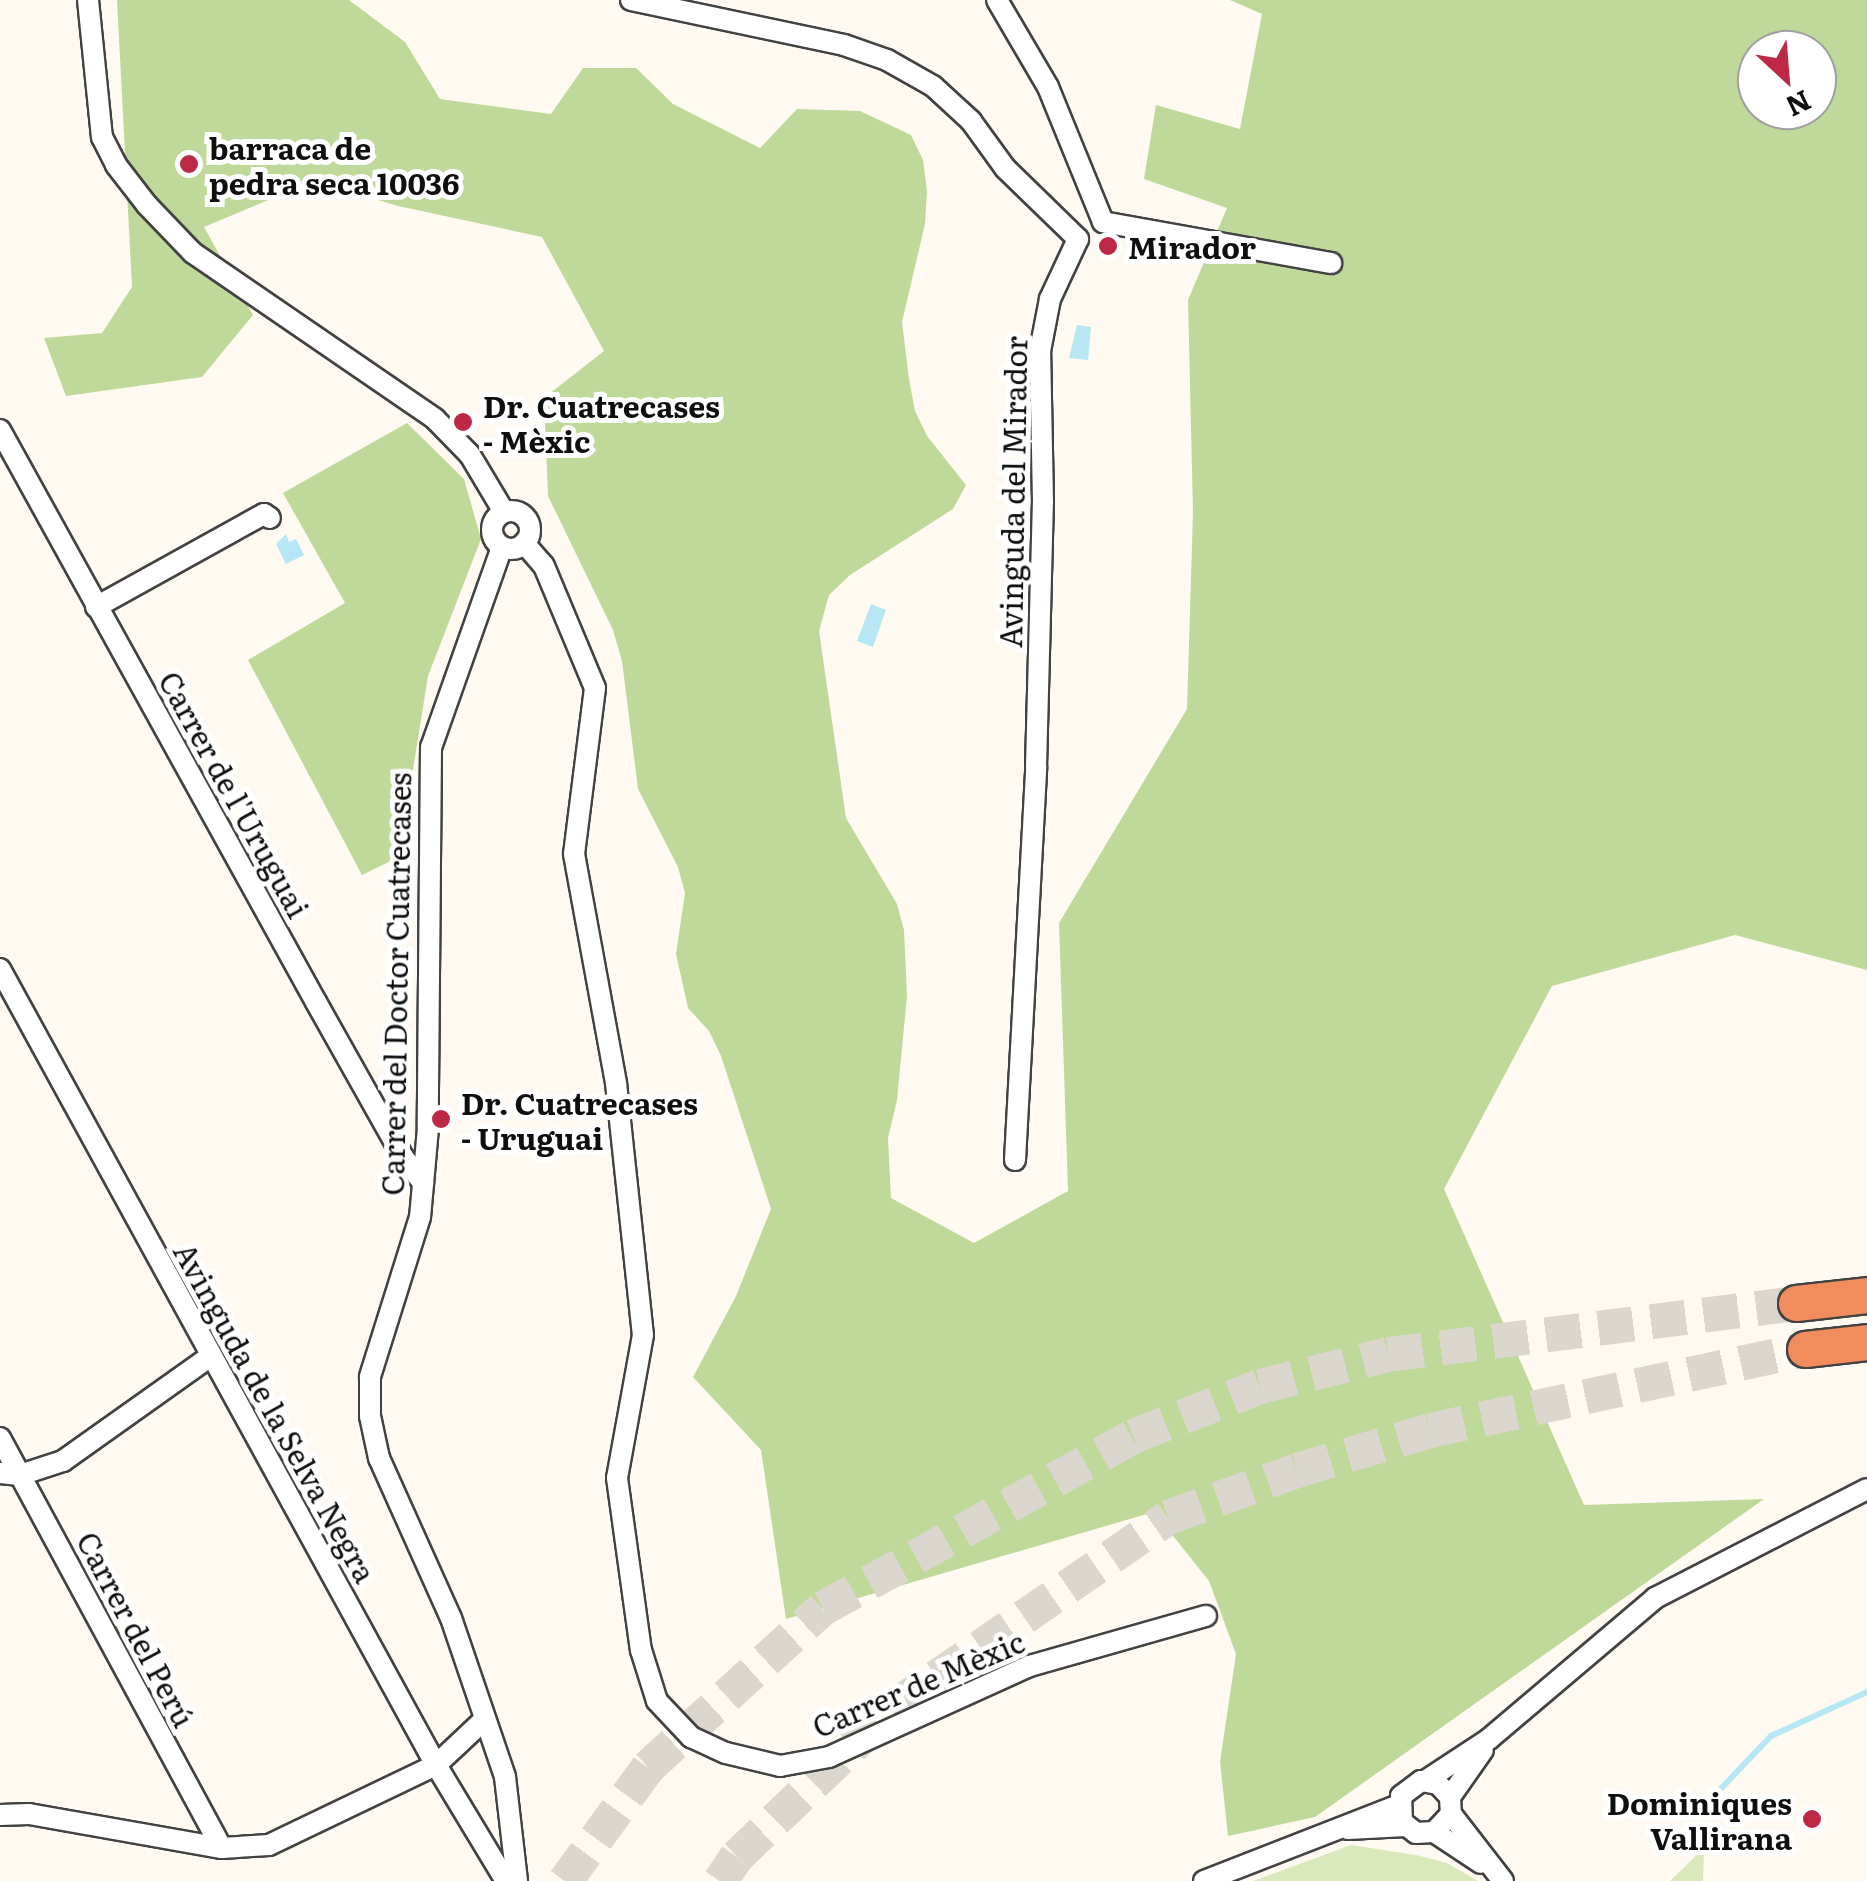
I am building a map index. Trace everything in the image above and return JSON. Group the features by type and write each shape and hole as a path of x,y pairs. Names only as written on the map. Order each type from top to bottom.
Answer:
{"highway":[{"path":"1796,1303 1867,1295"},
{"path":"1805,1349 1867,1342"}],"street":[{"path":"88,0 102,138 116,165 147,205 193,253 435,418 470,455 504,512"},
{"path":"632,0 844,45 888,60 933,86 971,121 1005,168 1078,239 1103,222 1332,263"},
{"path":"998,0 1048,88 1103,222"},
{"name":"Avinguda del Mirador","path":"1015,1160 1036,767 1043,502 1040,351 1050,299 1078,239"},
{"name":"Carrer de l'Uruguai","path":"0,430 403,1157 423,1183"},
{"path":"504,512 519,514 528,521 524,543 502,547 494,537 493,524 504,512"},
{"path":"96,607 264,514 270,518"},
{"name":"Carrer de Mèxic","path":"524,543 544,566 594,688 574,854 616,1082 643,1336 617,1478 642,1650 657,1702 692,1737 726,1754 780,1766 829,1757 1030,1666 1206,1616"},
{"name":"Carrer del Doctor Cuatrecases","path":"502,547 431,746 428,772 432,974 420,1217 370,1377 370,1416 379,1458 451,1618 505,1778 517,1881"},
{"name":"Avinguda de la Selva Negra","path":"0,969 436,1765 506,1881"},
{"path":"10,1474 63,1461 211,1356"},
{"name":"Carrer del Perú","path":"0,1438 10,1474 222,1848"},
{"path":"1204,1881 1398,1804 1406,1788 1425,1781 1489,1739 1655,1598 1867,1489"},
{"path":"0,1815 29,1814 222,1848 270,1844 436,1765 485,1719"},
{"path":"1434,1832 1489,1739"},
{"path":"1425,1781 1438,1784 1497,1875"},
{"path":"1398,1804 1406,1826"},
{"path":"1331,1829 1406,1826 1416,1832 1434,1832 1497,1875"}],"green space":[{"path":"117,0 349,0 405,42 440,99 551,114 583,68 636,68 673,104 760,148 797,109 860,111 911,135 923,160 927,191 925,224 902,322 909,379 915,411 927,436 966,485 953,509 850,575 829,595 819,631 846,818 897,904 904,930 907,996 897,1100 888,1138 891,1198 974,1243 1068,1191 1059,923 1187,709 1193,512 1188,300 1227,208 1144,179 1156,105 1240,129 1262,14 1230,0 1867,0 1867,970 1735,935 1552,986 1444,1189 1584,1505 1764,1499 1315,1817 1228,1836 1220,1762 1236,1654 1209,1581 1154,1512 786,1619 761,1450 693,1377 736,1296 771,1209 721,1056 709,1031 688,1008 676,954 685,893 678,867 638,789 622,661 613,630 548,496 544,398 604,351 542,237 398,206 314,181 204,227 253,315 202,377 66,396 44,338 102,333 132,287"},
{"path":"407,423 464,479 481,539 428,676 399,857 362,875 248,660 345,603 283,493"},
{"path":"1351,1845 1447,1863 1478,1881 1253,1881"},
{"path":"1704,1848 1703,1881 1670,1881"}],"water":[{"path":"1077,325 1091,327 1088,360 1069,358"},
{"path":"286,534 289,542 296,539 304,555 286,564 276,544"},
{"path":"871,604 886,610 873,647 857,641"}],"waterway":[{"path":"1695,1816 1771,1736 1867,1692"}],"tunnel":[{"path":"565,1881 648,1767 823,1608 1133,1436 1260,1386 1388,1354 1796,1303"},
{"path":"720,1881 737,1856 893,1707 1168,1517 1297,1470 1430,1430 1805,1349"}],"place":[{"name":"barraca de pedra seca 10036","path":"189,164"},
{"name":"Mirador","path":"1108,246"},
{"name":"Dr. Cuatrecases - Mèxic","path":"463,422"},
{"name":"Dr. Cuatrecases - Uruguai","path":"441,1119"},
{"name":"Dominiques Vallirana","path":"1812,1819"}]}
